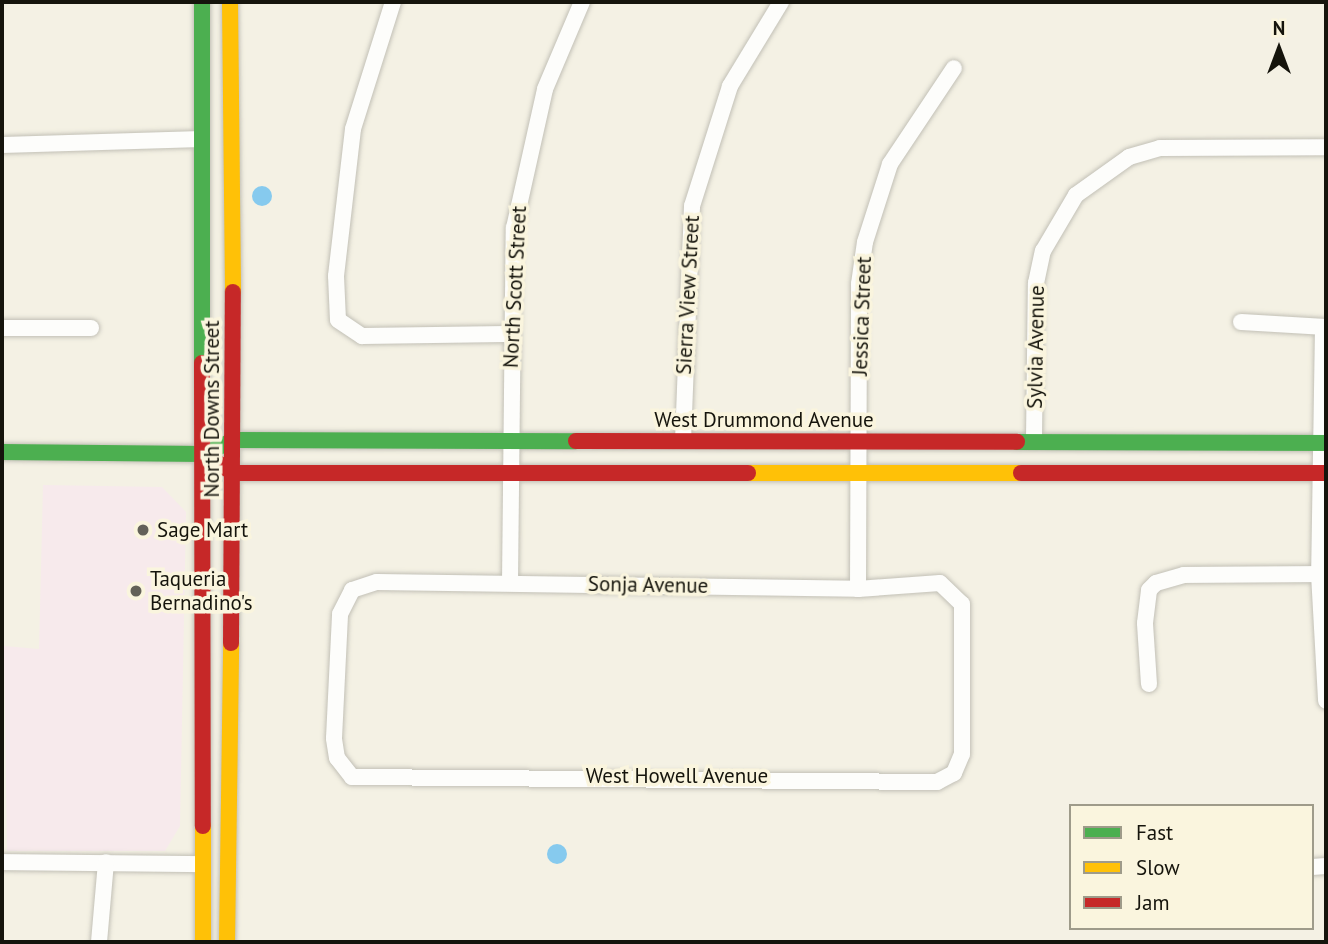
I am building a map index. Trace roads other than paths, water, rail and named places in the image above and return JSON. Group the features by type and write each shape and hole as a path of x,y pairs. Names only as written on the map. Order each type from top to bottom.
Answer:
{"main road":[{"name":"North Downs Street","path":"202,2 203,942"},
{"name":"North Downs Street","path":"227,942 234,440 230,2"},
{"name":"West Drummond Avenue","path":"2,452 204,454 234,440 857,442 1034,438 1325,443"},
{"path":"204,454 233,474 510,471 1325,472"}],"street":[{"path":"393,2 360,99 342,199 336,302 338,320 354,334 510,334"},
{"name":"North Scott Street","path":"510,583 510,334 514,228 526,158 545,89 582,2"},
{"name":"Sierra View Street","path":"683,441 692,206 730,86 780,2"},
{"name":"Jessica Street","path":"858,589 856,472 859,284 874,205 901,144 954,68"},
{"path":"2,145 202,139"},
{"name":"Sylvia Avenue","path":"1034,438 1036,283 1048,241 1076,195 1119,163 1160,148 1326,147"},
{"path":"1241,322 1325,327 1325,472 1319,574 1326,701"},
{"path":"2,328 91,328"},
{"path":"1149,684 1145,622 1149,590 1156,583 1184,575 1319,574"},
{"name":"Sonja Avenue","path":"352,590 377,582 858,589 946,586 958,595 964,618 959,683 965,738 957,766"},
{"name":"West Howell Avenue","path":"352,590 340,614 337,758 352,777 937,782 957,766"},
{"path":"2,862 204,864"},
{"path":"99,942 106,862"}],"water":[{"path":"258,186 266,186 272,196 266,206 258,206 252,200 252,192"},
{"path":"553,844 561,844 567,854 561,864 553,864 547,858 547,850"}],"place":[{"name":"Sage Mart","path":"143,530"},
{"name":"Taqueria Bernadino's","path":"136,591"}]}
